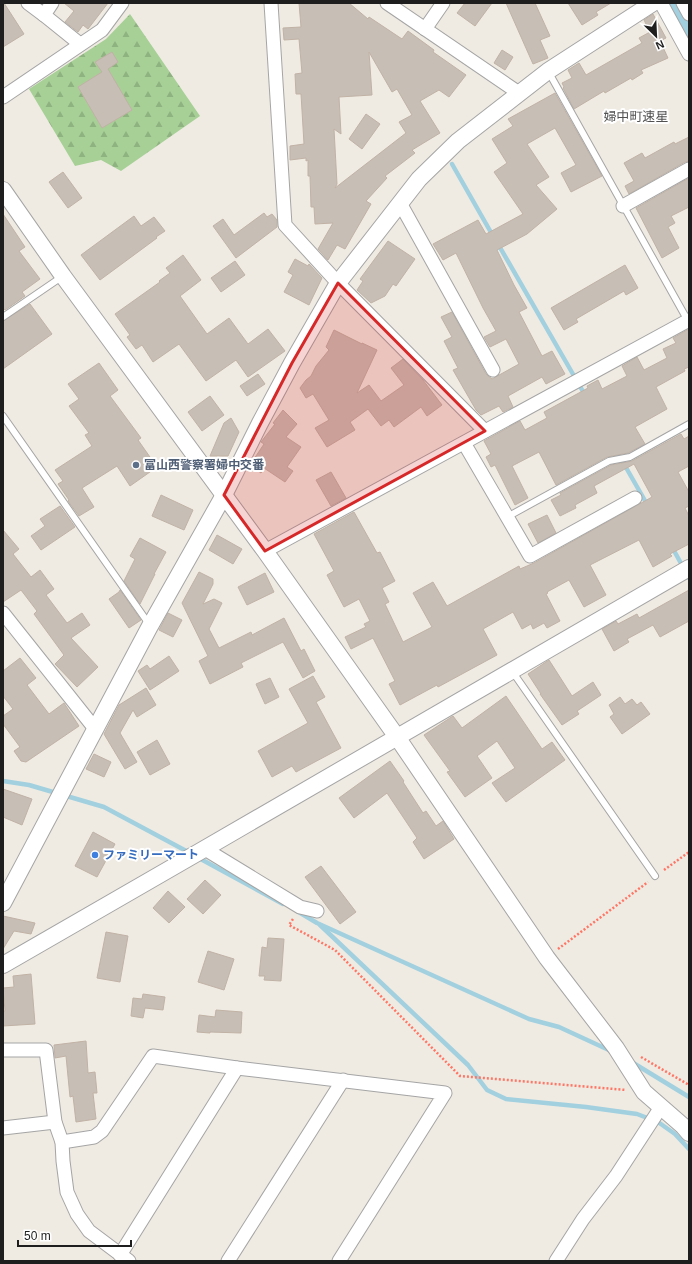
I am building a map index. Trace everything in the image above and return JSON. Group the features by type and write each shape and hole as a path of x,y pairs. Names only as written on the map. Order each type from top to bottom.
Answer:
{"street":[{"path":"28,3 80,44"},
{"path":"44,15 52,3"},
{"path":"3,97 102,30 122,3"},
{"path":"272,3 285,225 338,283 485,431"},
{"path":"387,3 519,93"},
{"path":"425,29 443,3"},
{"path":"3,903 150,626 224,495 288,370 338,283 419,179 458,141 548,71 653,3"},
{"path":"660,3 689,54"},
{"path":"683,3 689,14"},
{"path":"624,206 689,169"},
{"path":"3,190 63,276 265,551 397,737 547,958 616,1048 644,1092 689,1133"},
{"path":"400,203 493,370"},
{"path":"265,551 689,321"},
{"path":"464,443 530,556 635,498"},
{"path":"3,965 689,568"},
{"path":"3,613 96,730"},
{"path":"202,851 300,907 317,911"},
{"path":"3,1050 46,1050 55,1122 62,1142 62,1160 67,1192 77,1214 89,1231 124,1258 237,1068"},
{"path":"62,1142 94,1137 102,1131 153,1056 237,1068 445,1093 339,1261"},
{"path":"228,1261 343,1080"},
{"path":"556,1261 583,1219 616,1176 661,1107"},
{"path":"3,1128 55,1122"}],"lane":[{"path":"548,71 689,321"},
{"path":"3,317 63,276"},
{"path":"3,416 150,626"},
{"path":"507,518 609,461 630,457 689,424"},
{"path":"512,671 655,876"}],"path":[{"path":"547,958 689,852"},
{"path":"300,907 289,925 334,950 460,1076 644,1092"},
{"path":"616,1048 643,1058 689,1085"}],"highlighted area":[{"path":"338,283 485,431 265,551 224,495 292,363"}],"green space":[{"path":"130,14 200,116 121,171 101,160 75,166 29,89 106,39"}],"building":[{"path":"3,3 24,34 3,47"},
{"path":"64,3 108,3 88,29 83,25 78,32 65,22 74,11"},
{"path":"299,3 349,3 368,19 369,17 402,39 408,31 434,50 433,52 466,75 449,97 439,90 420,101 440,133 412,150 415,153 385,176 387,178 366,201 371,204 345,249 337,245 328,260 318,249 333,223 315,224 314,207 311,207 308,160 306,161 306,158 290,160 290,146 304,144 301,94 296,94 295,74 302,73 299,39 284,40 283,28 301,27","holes":["369,52 392,92 397,89 412,115 399,122 406,133 335,188 337,184 334,129 341,134 339,97 372,95"]},
{"path":"465,3 492,3 475,26 457,13"},
{"path":"506,3 535,3 550,36 540,40 548,58 533,64"},
{"path":"568,3 611,3 596,12 598,15 582,25"},
{"path":"653,14 666,38 660,41 668,58 641,70 643,73 632,80 631,78 605,93 604,91 574,109 562,83 572,78 568,70 579,63 586,75 642,43 639,38 650,32 644,20"},
{"path":"502,50 513,57 505,70 494,63"},
{"path":"112,52 118,62 108,69 132,110 102,128 78,87 102,72 95,62"},
{"path":"555,93 602,176 571,192 561,173 576,165 555,128 527,144 549,177 536,185 557,209 527,234 497,250 527,308 519,312 542,356 552,351 565,374 546,384 542,377 508,396 513,407 503,412 499,406 481,415 476,410 453,370 458,368 444,341 452,337 441,317 452,312 486,374 492,379 519,364 506,339 490,347 484,337 496,331 456,253 443,260 433,244 478,220 486,234 523,214 494,172 507,163 492,139 513,126 508,119"},
{"path":"366,114 380,124 362,149 349,139"},
{"path":"689,137 689,161 629,194 625,186 634,181 624,163 642,153 645,158 674,142 675,144"},
{"path":"63,172 82,198 68,208 49,182"},
{"path":"689,178 689,207 671,216 675,223 668,227 679,248 662,258 636,208"},
{"path":"264,213 267,217 272,214 277,220 277,227 236,258 213,226 223,219 234,235"},
{"path":"3,214 25,247 19,251 40,279 22,292 25,296 5,310 3,308"},
{"path":"134,216 141,226 154,217 165,231 100,280 81,255"},
{"path":"388,241 415,259 396,286 393,284 385,296 371,303 357,290 363,281 360,279"},
{"path":"183,255 201,280 180,296 207,334 229,318 248,344 268,329 285,351 248,377 236,360 206,381 179,344 153,362 142,345 136,349 127,337 130,335 115,314 160,282 159,281 170,273 166,268"},
{"path":"295,259 308,266 309,264 322,278 309,305 284,292 293,275 288,272"},
{"path":"235,261 245,275 221,292 211,278"},
{"path":"625,265 638,288 626,295 624,291 576,319 578,322 564,330 551,308"},
{"path":"30,304 52,334 3,369 3,321"},
{"path":"689,329 689,367 684,369 685,371 656,387 667,409 635,427 645,444 628,453 607,457 556,485 539,452 512,466 528,498 515,505 495,465 491,467 486,457 491,454 484,441 520,421 525,430 547,418 544,412 588,388 587,386 598,380 602,389 627,376 622,366 637,357 644,370 667,358 663,349 676,343 673,338"},
{"path":"334,330 377,350 357,393 369,385 381,401 404,385 391,368 403,359 423,380 442,405 427,416 421,407 394,427 389,420 381,426 368,409 350,422 355,430 327,447 315,428 329,420 313,394 306,398 300,388 311,376 316,366 329,350 326,347"},
{"path":"99,363 118,390 110,396 141,438 138,440 157,467 130,486 117,466 82,488 94,507 79,516 58,484 63,481 55,470 92,446 85,435 89,433 69,406 79,399 68,384"},
{"path":"258,374 265,384 247,396 240,386"},
{"path":"210,396 224,415 202,431 188,412"},
{"path":"283,410 297,424 286,437 301,447 287,467 293,471 285,482 264,468 261,473 250,465 264,444 261,442 275,424 273,423"},
{"path":"231,418 239,432 228,456 210,456 224,423"},
{"path":"681,434 684,439 689,436 689,466 678,472 689,492 689,506 685,508 689,516 689,544 670,554 672,556 653,567 639,540 590,565 606,595 584,607 569,580 546,594 560,621 547,628 544,623 533,629 531,624 522,629 513,612 483,629 497,655 438,687 437,685 400,705 389,684 395,681 373,638 351,649 345,637 366,627 364,624 370,621 359,599 344,607 327,575 334,571 314,534 354,512 377,553 380,552 395,581 382,588 389,602 385,604 403,642 432,627 413,593 433,582 447,606 519,566 520,569 534,563 652,497 634,464 594,486 597,493 575,505 576,508 560,516 551,500 561,495 560,493 611,465 632,461"},
{"path":"331,472 346,498 331,506 316,480"},
{"path":"161,495 193,510 184,530 152,516"},
{"path":"60,506 75,527 41,550 31,536 45,526 40,519"},
{"path":"547,515 556,533 538,543 528,524"},
{"path":"3,530 19,549 13,554 31,577 40,570 54,589 46,595 67,623 82,613 90,625 71,638 98,667 77,687 55,664 64,655 34,614 37,611 21,590 3,602"},
{"path":"217,535 242,549 233,564 209,550"},
{"path":"140,538 166,552 140,604 124,581 135,559 130,556"},
{"path":"199,572 213,579 213,584 203,604 214,599 222,603 209,629 219,648 251,632 252,635 284,618 301,651 304,649 315,671 303,678 283,642 241,663 243,667 210,684 199,661 208,656 182,603"},
{"path":"265,573 274,592 247,605 238,587"},
{"path":"120,590 141,620 129,628 109,599"},
{"path":"689,590 689,621 660,637 653,625 627,639 629,642 614,651 602,629 616,621 618,624 637,614 639,618"},
{"path":"168,613 182,620 173,637 159,630"},
{"path":"169,656 179,671 150,690 138,671 147,665 150,669"},
{"path":"20,658 36,678 27,685 49,714 64,703 79,726 26,762 21,761 14,751 20,747 3,724 3,716 13,709 3,696 3,671"},
{"path":"549,660 572,696 593,682 601,695 577,711 579,714 562,725 528,674"},
{"path":"313,676 325,697 316,702 341,748 296,772 292,766 272,777 258,751 308,723 289,689"},
{"path":"270,678 279,697 265,704 256,684"},
{"path":"146,688 156,705 137,717 133,710 120,733 137,762 125,769 104,734 119,705"},
{"path":"506,696 542,749 552,742 565,760 506,802 492,783 515,768 497,741 477,756 492,778 465,797 447,772 450,771 424,735 453,716 462,728"},
{"path":"620,697 625,704 632,699 637,705 641,702 650,714 622,734 610,717 614,714 609,705"},
{"path":"157,740 170,764 150,775 137,752"},
{"path":"94,754 111,762 104,777 86,769"},
{"path":"390,761 423,813 426,811 436,826 443,821 454,839 424,859 413,842 417,838 387,793 354,818 339,798"},
{"path":"3,789 32,799 22,825 3,817"},
{"name":"ファミリーマート","path":"93,832 115,844 97,877 75,866"},
{"path":"321,866 356,912 340,924 305,877"},
{"path":"205,880 221,895 203,914 187,899"},
{"path":"168,891 185,907 169,923 153,908"},
{"path":"3,916 35,923 31,934 14,931 3,949"},
{"path":"106,932 128,936 120,982 97,978"},
{"path":"268,938 284,939 281,981 264,980 265,976 259,976 262,947 267,948"},
{"path":"208,951 234,959 224,990 198,982"},
{"path":"31,974 35,1024 3,1026 3,1011 5,1011 3,988 14,987 13,976"},
{"path":"143,994 165,997 163,1010 145,1008 143,1018 131,1016 133,998 142,999"},
{"path":"216,1010 242,1012 241,1033 197,1032 199,1015 215,1017"},
{"path":"86,1041 88,1073 95,1072 97,1093 93,1093 96,1119 76,1122 73,1096 70,1097 66,1056 55,1058 54,1045"}],"waterway":[{"path":"672,3 689,33"},
{"path":"452,164 493,236"},
{"path":"498,244 585,395"},
{"path":"616,450 648,506"},
{"path":"672,547 689,578"},
{"path":"3,781 29,785 104,807 190,853"},
{"path":"197,857 283,904"},
{"path":"297,911 317,923 529,1019 559,1027 611,1051"},
{"path":"320,925 468,1065 487,1090 506,1099 637,1114 658,1122 675,1134 689,1149"},
{"path":"630,1061 689,1097"}],"place":[{"name":"富山西警察署婦中交番","path":"136,465"},
{"name":"ファミリーマート","path":"95,855"}],"district":[{"name":"婦中町速星","path":"636,116"}]}
